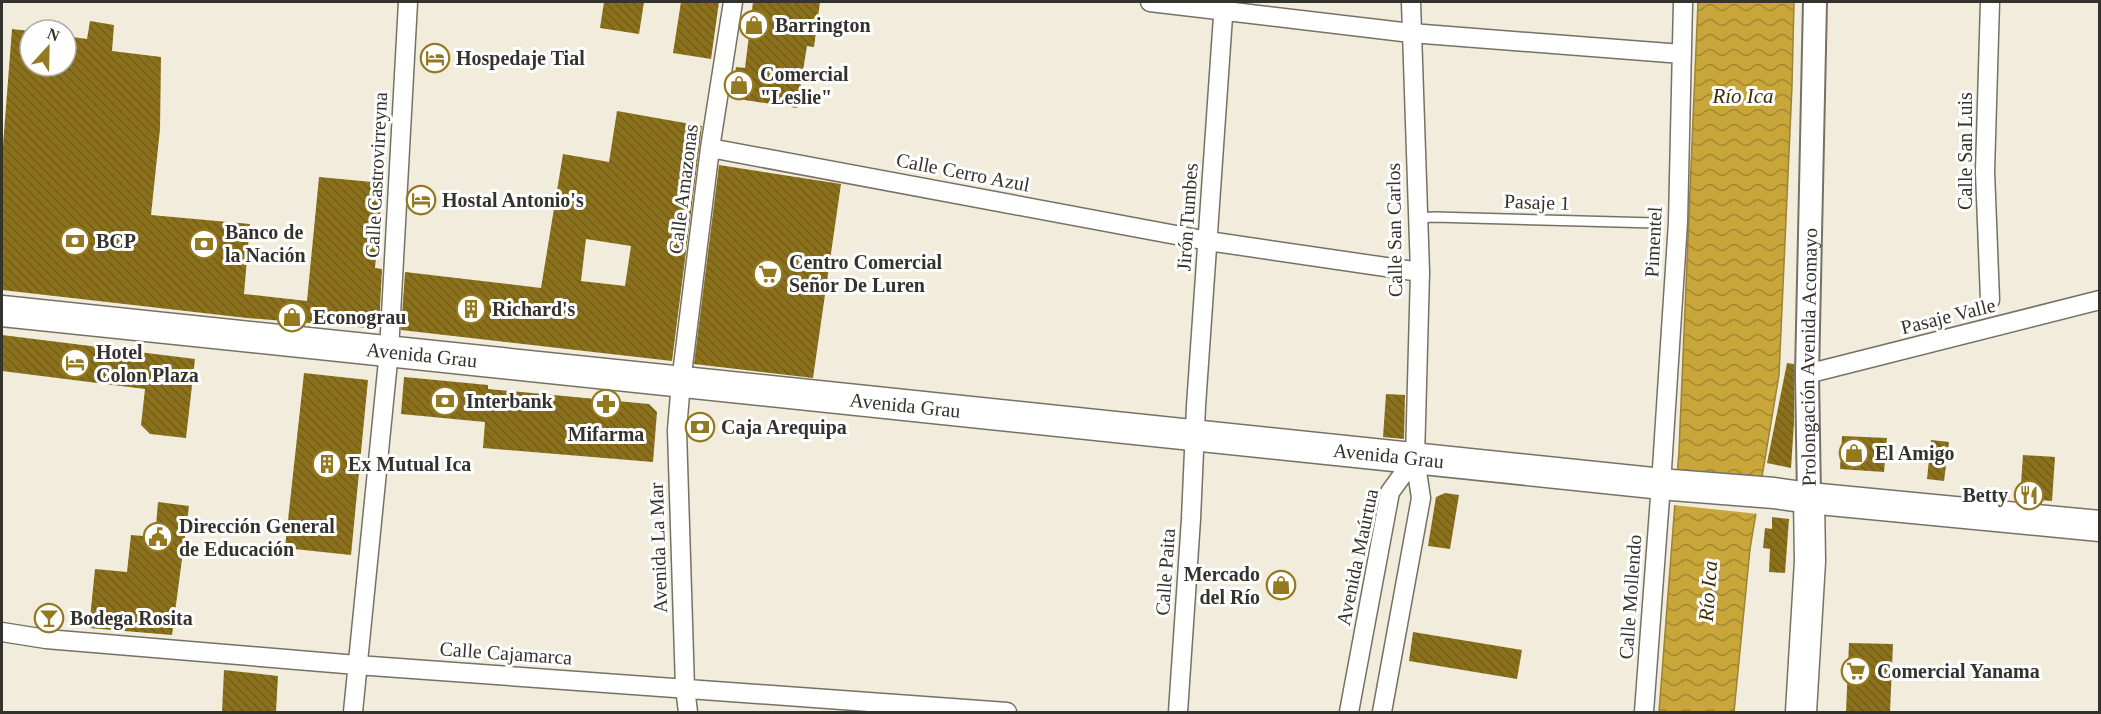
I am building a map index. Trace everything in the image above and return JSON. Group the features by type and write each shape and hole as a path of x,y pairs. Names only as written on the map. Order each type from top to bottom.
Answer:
{"main road":[{"name":"Avenida Grau","path":"2,311 1667,485 1774,493 2100,526"},
{"name":"Prolongación Avenida Acomayo","path":"1801,712 1810,561 1809,498"}],"street":[{"name":"Calle Castrovirreyna","path":"353,712 389,351 408,2"},
{"name":"Calle Amazonas","path":"681,382 710,148 733,2"},
{"path":"1150,2 1224,7 1411,33 1682,54"},
{"name":"Calle San Carlos","path":"1411,2 1420,272 1415,458"},
{"name":"Pimentel","path":"1667,485 1678,222 1683,2"},
{"name":"Prolongación Avenida Acomayo","path":"1809,498 1807,374 1815,2"},
{"name":"Calle San Luis","path":"1990,2 1985,171 1990,300"},
{"name":"Jirón Tumbes","path":"1194,435 1224,7"},
{"name":"Calle Cerro Azul","path":"710,148 1208,241 1420,272"},
{"name":"Pasaje Valle","path":"1807,374 2100,300"},
{"name":"Avenida La Mar","path":"681,382 677,430 685,688 688,712"},
{"name":"Calle Paita","path":"1178,712 1191,519 1194,435"},
{"path":"1382,712 1421,498 1415,458"},
{"name":"Avenida Maúrtua","path":"1349,712 1389,492 1415,458"},
{"name":"Calle Mollendo","path":"1644,712 1667,485"},
{"name":"Calle Cajamarca","path":"2,632 46,639 357,665 1007,712"}],"lane":[{"name":"Pasaje 1","path":"1418,218 1655,223"}],"water":[{"name":"Río Ica","path":"1698,2 1794,2 1779,375 1750,549 1734,712 1659,712 1679,451"}],"pier":[{"path":"1676,477 1763,487 1759,514 1673,505"}],"building":[{"path":"604,2 644,2 639,34 600,28"},
{"path":"681,2 719,2 711,59 673,53"},
{"path":"753,2 820,2 814,47 807,46 797,108 732,98 736,67 745,68"},
{"path":"90,21 114,25 112,51 161,57 160,129 151,215 250,224 244,294 307,301 319,177 383,183 375,268 382,269 379,327 247,318 2,290 2,158 12,29 18,30 18,78 78,78 78,38 87,39"},
{"path":"617,111 702,126 672,361 401,330 405,272 541,288 563,154 609,162","holes":["586,239 631,246 625,286 581,281"]},
{"name":"Centro Comercial Señor De Luren","path":"719,165 841,184 813,378 694,364"},
{"path":"2,335 195,359 186,438 150,434 141,425 145,389 2,371"},
{"path":"1787,363 1794,364 1791,468 1767,463"},
{"name":"Ex Mutual Ica","path":"304,373 368,380 351,555 285,548"},
{"path":"404,377 488,385 488,389 649,404 657,412 653,462 483,448 485,422 401,414"},
{"path":"1386,394 1405,395 1404,439 1383,437"},
{"path":"1842,436 1887,438 1884,472 1840,469"},
{"path":"1931,440 1949,442 1944,481 1927,479"},
{"path":"2023,455 2055,457 2052,501 2020,498"},
{"path":"1445,493 1459,495 1450,549 1428,546 1436,497"},
{"path":"158,502 189,506 172,635 89,628 95,569 127,572 131,535 155,537"},
{"path":"1772,517 1789,519 1785,573 1769,572 1770,549 1763,548 1765,528 1772,529"},
{"path":"1413,632 1522,650 1517,679 1409,661"},
{"path":"1849,643 1893,644 1890,712 1846,712"},
{"path":"224,670 278,676 276,712 222,712"}],"place":[{"name":"Barrington","path":"754,25"},
{"name":"Hospedaje Tial","path":"435,58"},
{"name":"Comercial \"Leslie\"","path":"739,85"},
{"name":"Hostal Antonio's","path":"421,200"},
{"name":"BCP","path":"75,241"},
{"name":"Banco de la Nación","path":"204,244"},
{"name":"Centro Comercial Señor De Luren","path":"768,274"},
{"name":"Richard's","path":"471,309"},
{"name":"Econograu","path":"292,317"},
{"name":"Hotel Colon Plaza","path":"75,363"},
{"name":"Interbank","path":"445,401"},
{"name":"Mifarma","path":"606,404"},
{"name":"Caja Arequipa","path":"700,427"},
{"name":"El Amigo","path":"1854,453"},
{"name":"Ex Mutual Ica","path":"327,464"},
{"name":"Betty","path":"2029,495"},
{"name":"Dirección General de Educación","path":"158,537"},
{"name":"Mercado del Río","path":"1281,585"},
{"name":"Bodega Rosita","path":"49,618"},
{"name":"Comercial Yanama","path":"1856,671"}]}
